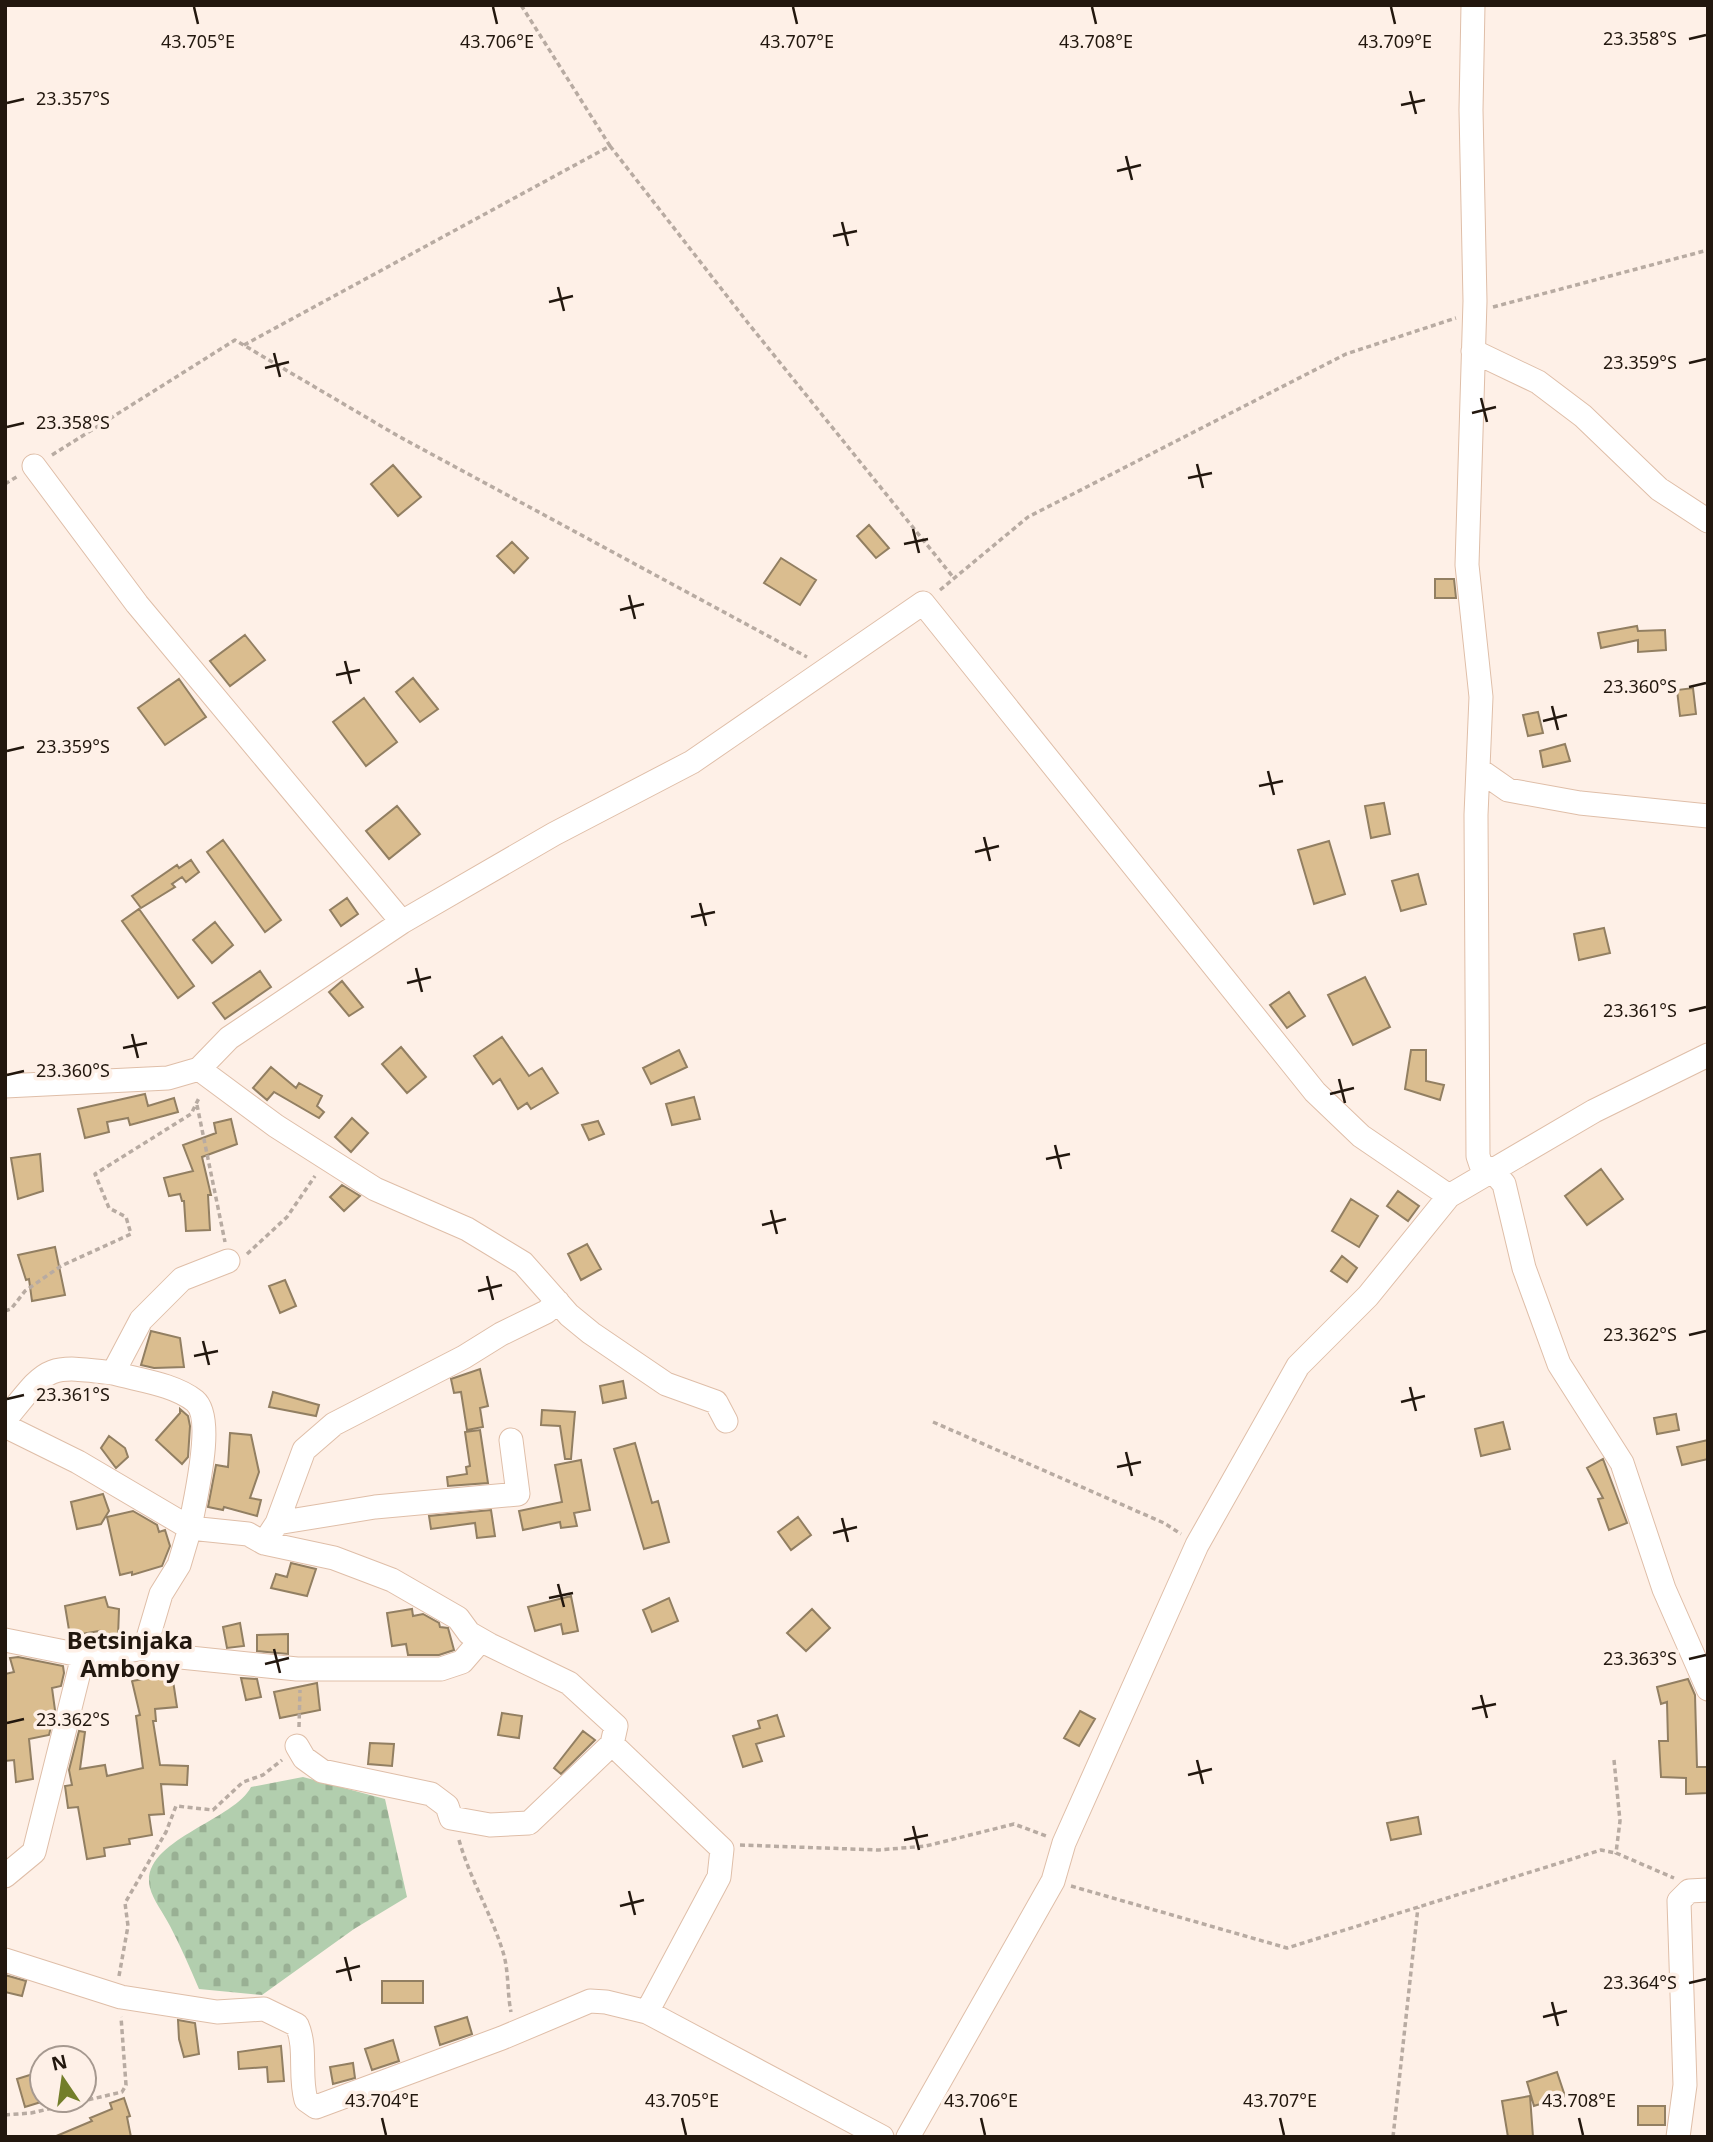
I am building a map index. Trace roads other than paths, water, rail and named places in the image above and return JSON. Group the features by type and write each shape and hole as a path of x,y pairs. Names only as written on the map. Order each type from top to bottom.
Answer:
{"street":[{"path":"1473,5 1471,110 1475,311 1467,565 1481,697 1478,769 1478,1156 1481,1165 1492,1170 1504,1184 1524,1268 1559,1364 1622,1463 1664,1588 1708,1689"},
{"path":"1473,351 1538,382 1583,416 1659,489 1708,521"},
{"path":"34,466 137,604 401,922"},
{"path":"203,1073 229,1038 401,922 554,834 692,762 923,603 1315,1092 1361,1136 1449,1196"},
{"path":"1478,769 1508,790 1580,803 1708,816"},
{"path":"908,2137 1053,1881 1064,1843 1197,1545 1298,1366 1368,1296 1449,1196 1594,1111 1708,1055"},
{"path":"5,1086 168,1078 203,1073 375,1188 467,1229 523,1263 591,1333 666,1384 716,1402 726,1420"},
{"path":"113,1373 141,1320 182,1279 228,1261"},
{"path":"264,1543 277,1523 304,1450 334,1424 464,1357 501,1334 546,1312 558,1302"},
{"path":"5,1420 42,1376 64,1366 113,1373 175,1390 195,1402 200,1409 205,1439 190,1528 179,1565 161,1594 145,1648"},
{"path":"5,1426 78,1462 190,1528 248,1534 264,1543 334,1558 392,1580 458,1618 469,1633 481,1640 569,1683 616,1726 612,1744 529,1823 490,1825 451,1818 447,1806 431,1794 322,1771 304,1758 296,1746"},
{"path":"277,1523 375,1507 518,1494 511,1440"},
{"path":"5,1640 90,1657 145,1648 161,1655 297,1670 441,1669 462,1662 481,1640"},
{"path":"5,1876 34,1852 81,1664 90,1657"},
{"path":"612,1744 722,1849 719,1877 647,2012"},
{"path":"1678,2137 1685,2085 1679,1901 1698,1891"},
{"path":"5,1960 118,1996 217,2012 264,2009 297,2025 301,2034 303,2091 306,2100 316,2107 502,2038 590,2001 606,2001 647,2012 881,2137"}],"district":[{"name":"Betsinjaka Ambony","path":"130,1653"}]}
